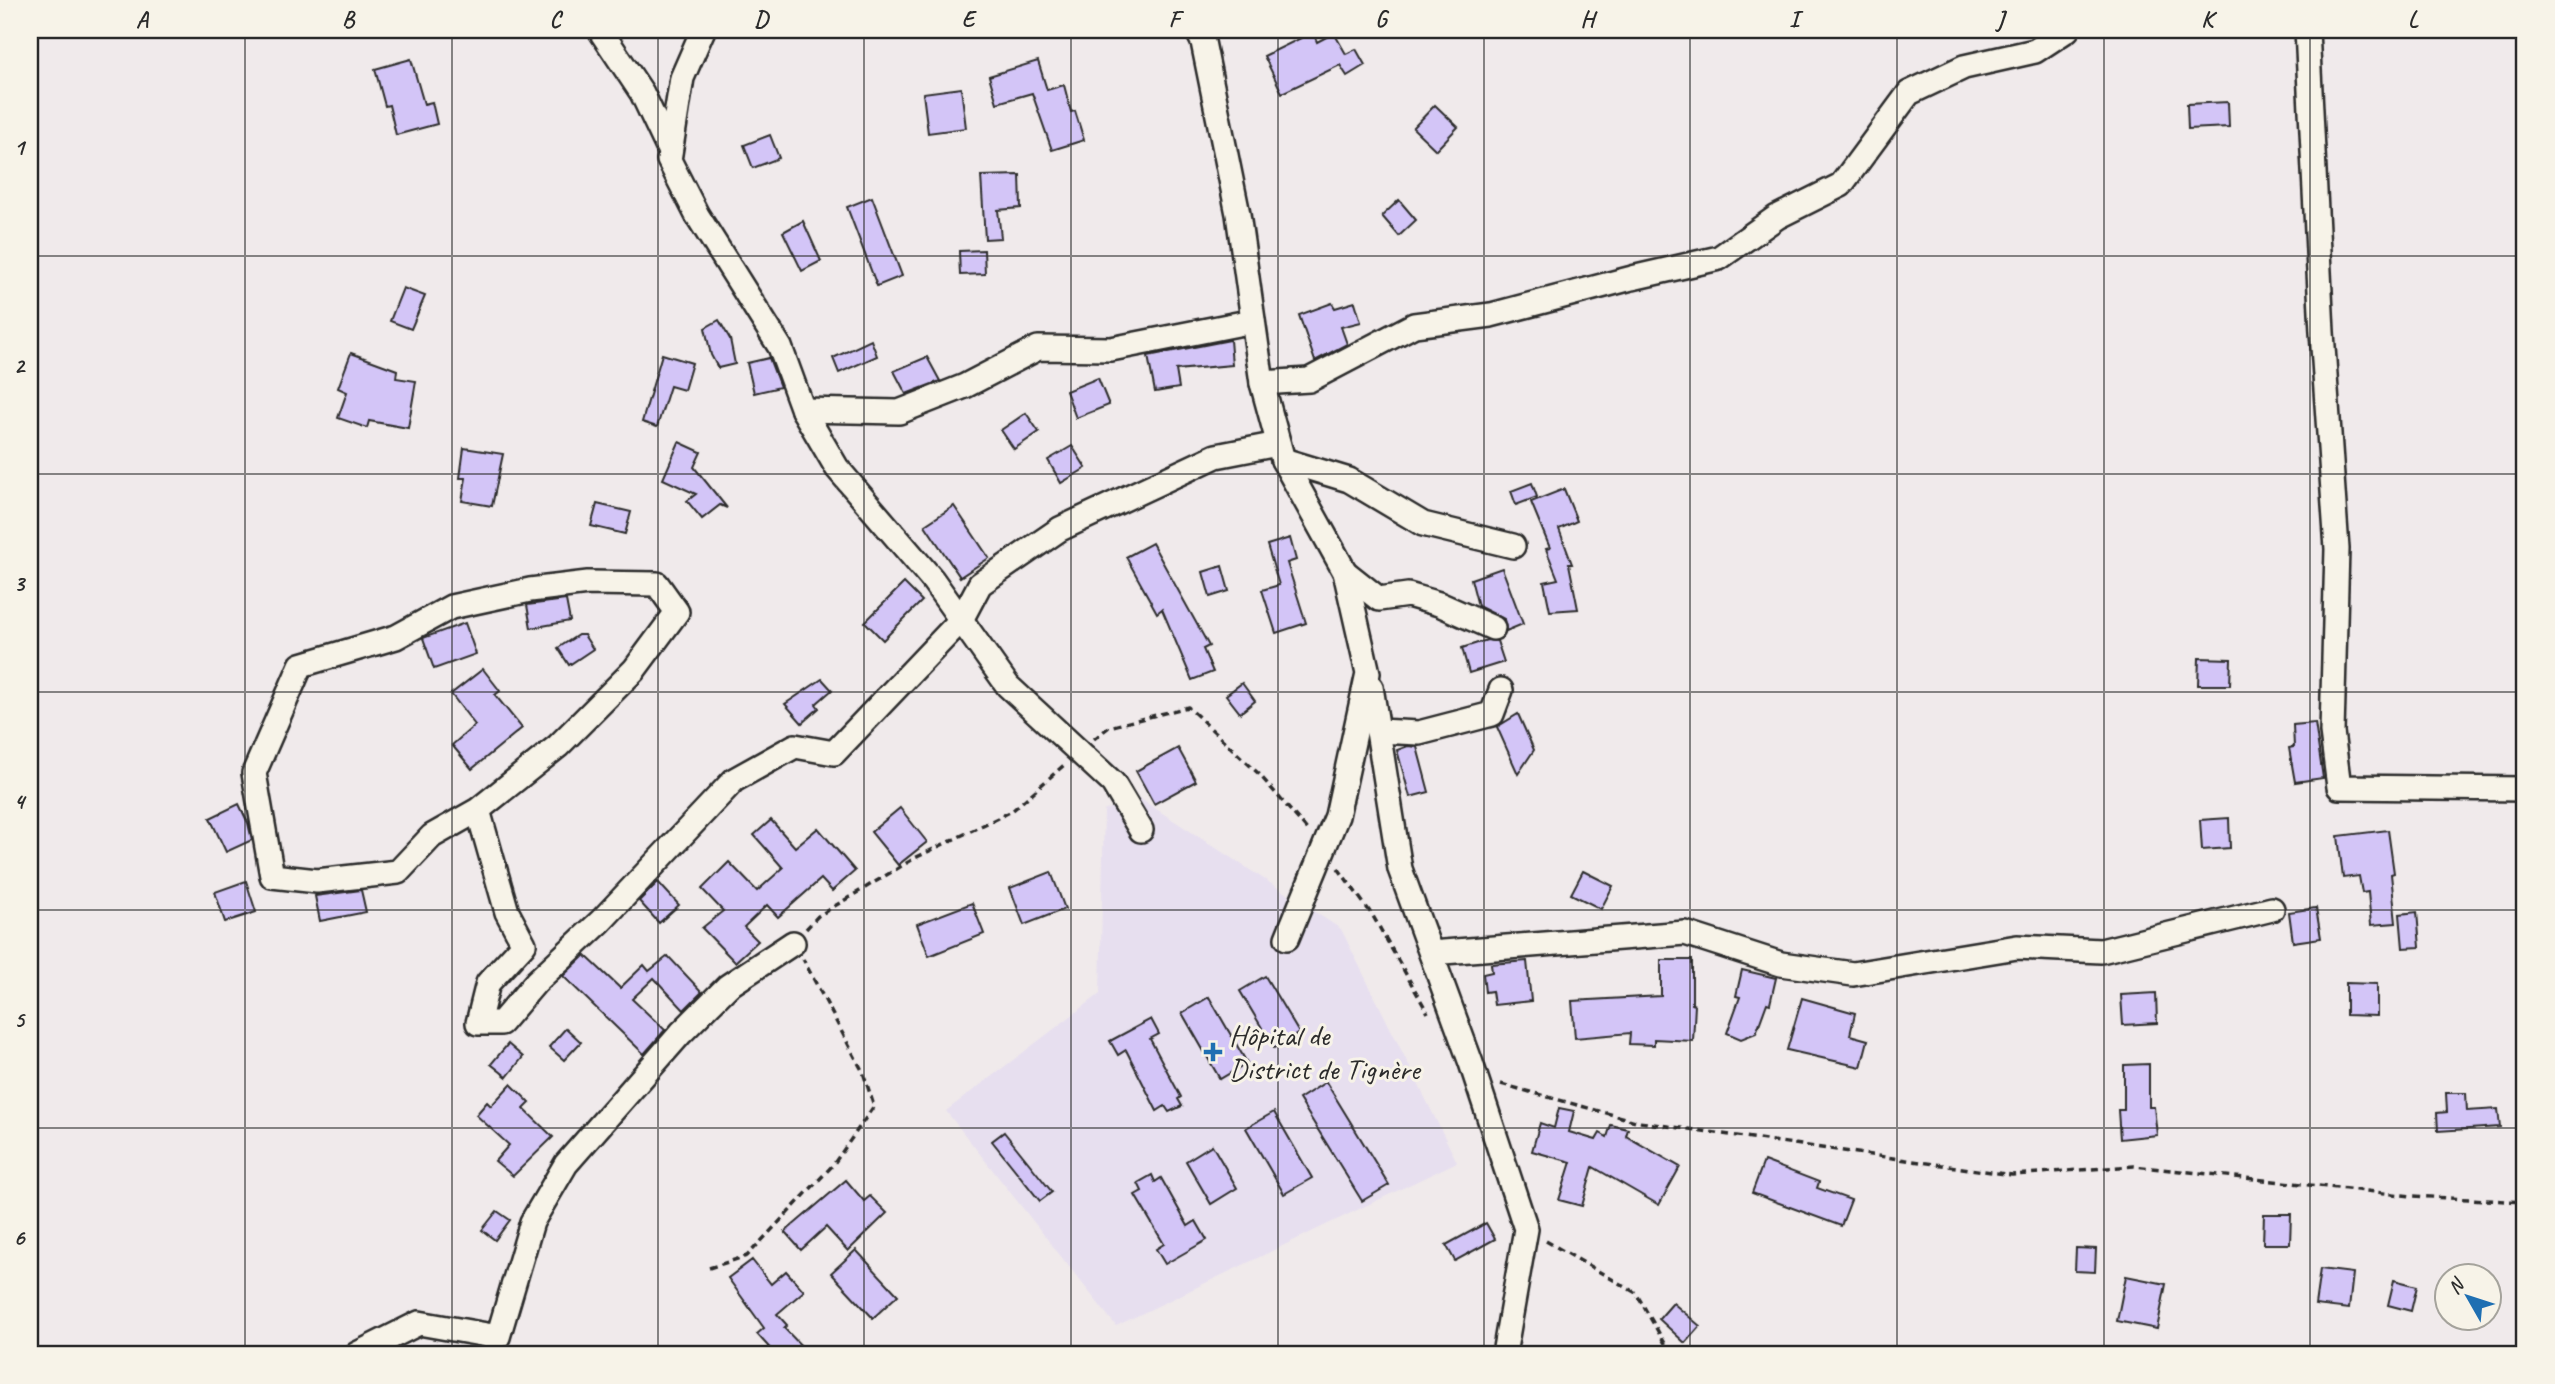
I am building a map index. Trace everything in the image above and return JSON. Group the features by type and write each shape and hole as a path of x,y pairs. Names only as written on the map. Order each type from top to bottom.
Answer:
{"street":[{"path":"600,30 642,93 670,152"},
{"path":"703,30 681,78 669,160 697,215 780,347 803,410 837,468 932,579 1008,686 1113,783 1141,830"},
{"path":"1197,30 1203,42 1237,214 1262,383 1281,452 1345,572 1368,673 1400,869 1472,1063 1526,1229 1504,1354"},
{"path":"1262,383 1309,380 1414,325 1491,316 1719,258 1777,217 1841,185 1909,93 1964,67 2035,51 2067,30"},
{"path":"2307,30 2322,332 2337,548 2332,732 2339,787 2525,789"},
{"path":"803,410 899,412 965,386 1038,348 1111,349 1253,321"},
{"path":"478,810 507,912 524,944 488,983 478,1023 501,1023 536,982 601,921 734,779 795,746 834,752 961,620 980,584 1060,529 1216,456 1281,452 1349,480 1423,524 1513,546"},
{"path":"1345,572 1379,600 1408,595 1439,604 1493,628"},
{"path":"588,583 657,584 677,612 634,670 558,746 478,810 432,836 398,872 317,881 272,876 254,773 301,665 396,637 451,607 530,590 588,583"},
{"path":"1287,938 1338,817 1368,673"},
{"path":"1378,731 1419,733 1492,714 1501,690"},
{"path":"1431,953 1685,933 1781,964 1853,974 2017,947 2101,951 2272,909"},
{"path":"357,1354 419,1323 498,1337 533,1222 566,1164 681,1033 729,985 793,943"}],"path":[{"path":"1526,1229 1636,1293 1671,1354"}],"shaded area":[{"name":"Hôpital de District de Tignère","path":"1136,796 1341,929 1457,1162 1116,1326 946,1111 1100,994 1104,811"}],"building":[{"path":"1313,32 1317,42 1334,33 1346,54 1356,49 1365,65 1347,76 1340,65 1282,93 1264,56"},
{"path":"411,59 424,104 432,102 437,124 396,135 389,105 385,106 375,69"},
{"path":"1038,61 1047,90 1064,85 1071,112 1075,111 1084,140 1052,150 1032,93 997,103 989,76"},
{"path":"961,88 966,128 928,133 923,93"},
{"path":"2228,102 2229,127 2188,129 2187,104"},
{"path":"1435,105 1458,127 1436,150 1413,128"},
{"path":"770,135 779,158 753,168 744,145"},
{"path":"1020,175 1021,208 998,210 1001,238 985,239 981,176"},
{"path":"872,197 902,276 877,286 847,207"},
{"path":"1399,200 1416,220 1399,236 1382,216"},
{"path":"803,221 821,261 802,271 783,232"},
{"path":"984,250 985,274 960,275 959,251"},
{"path":"403,288 425,296 411,329 390,321"},
{"path":"1355,302 1361,322 1341,327 1347,344 1315,361 1299,315 1332,303 1335,308"},
{"path":"719,320 730,339 735,364 718,368 711,355 705,328"},
{"path":"871,340 877,356 839,373 833,358"},
{"path":"1230,340 1232,365 1176,370 1179,388 1155,392 1148,356"},
{"path":"351,353 397,370 396,378 416,381 408,428 369,421 367,428 338,418 347,392 338,388"},
{"path":"662,354 692,363 684,390 670,386 657,427 642,422"},
{"path":"927,357 940,381 906,394 894,371"},
{"path":"769,358 780,387 754,393 747,363"},
{"path":"1098,378 1109,405 1076,418 1066,391"},
{"path":"1026,413 1039,432 1014,449 1001,430"},
{"path":"679,442 701,452 694,467 727,508 720,505 702,519 687,501 696,494 663,479"},
{"path":"1072,446 1086,468 1061,483 1048,460"},
{"path":"464,448 503,454 492,506 462,501 466,478 460,478"},
{"path":"1532,483 1537,497 1516,505 1511,491"},
{"path":"1564,489 1577,521 1559,529 1572,564 1569,564 1578,609 1550,611 1544,582 1558,579 1546,549 1550,548 1531,502"},
{"path":"597,504 631,512 625,534 591,526"},
{"path":"954,506 989,558 960,577 925,525"},
{"path":"1290,538 1296,560 1287,563 1306,623 1276,633 1262,590 1279,585 1267,545"},
{"path":"1152,543 1209,646 1203,649 1213,672 1192,680 1162,609 1157,613 1126,557"},
{"path":"1222,566 1229,591 1210,597 1203,572"},
{"path":"1502,568 1523,624 1506,631 1504,619 1478,606 1471,579"},
{"path":"904,583 922,601 883,640 865,622"},
{"path":"566,600 570,621 531,628 527,605"},
{"path":"465,623 476,654 434,669 423,638"},
{"path":"578,635 584,635 593,649 569,665 558,648"},
{"path":"1487,640 1497,641 1504,662 1469,673 1462,648"},
{"path":"2199,658 2231,659 2230,685 2198,685"},
{"path":"483,669 500,691 495,695 522,728 472,769 452,745 475,725 451,694"},
{"path":"822,679 832,690 816,704 819,708 802,723 785,704"},
{"path":"1242,683 1255,701 1240,713 1226,695"},
{"path":"1518,714 1534,750 1518,774 1497,727"},
{"path":"2315,723 2323,778 2295,782 2289,748 2294,747 2293,725"},
{"path":"1408,746 1417,747 1429,792 1410,797 1397,750"},
{"path":"1178,748 1196,781 1154,804 1136,771"},
{"path":"239,804 252,840 226,852 210,818"},
{"path":"900,808 927,842 898,865 871,832"},
{"path":"2229,818 2230,848 2202,850 2200,820"},
{"path":"771,820 795,847 818,828 855,871 832,891 821,879 778,917 767,905 744,927 758,941 735,962 702,928 723,911 702,889 729,862 757,891 783,868 754,835"},
{"path":"2388,830 2394,873 2391,874 2396,923 2371,925 2368,892 2362,893 2359,876 2343,878 2338,836"},
{"path":"1583,871 1613,886 1601,909 1571,894"},
{"path":"1051,872 1065,909 1024,925 1010,888"},
{"path":"246,881 256,912 225,922 215,892"},
{"path":"658,882 679,905 659,923 639,901"},
{"path":"361,890 366,912 320,921 315,896"},
{"path":"972,903 984,934 929,956 917,924"},
{"path":"2316,908 2321,938 2293,942 2289,912"},
{"path":"2417,912 2420,947 2403,948 2400,914"},
{"path":"585,955 620,988 644,965 649,971 668,956 702,992 684,1010 654,978 632,999 665,1030 644,1054 563,976"},
{"path":"1661,960 1692,960 1692,1004 1695,1005 1693,1041 1654,1039 1654,1045 1629,1044 1630,1033 1575,1038 1572,1001 1661,996"},
{"path":"1527,961 1531,1001 1494,1005 1492,991 1485,992 1483,974 1492,972 1491,964"},
{"path":"1742,970 1776,978 1770,1004 1767,1003 1756,1033 1741,1039 1727,1033 1740,997 1736,996"},
{"path":"1265,976 1299,1033 1274,1048 1240,991"},
{"path":"2346,983 2377,984 2377,1016 2346,1015"},
{"path":"2156,993 2157,1023 2123,1025 2121,995"},
{"path":"1209,997 1247,1063 1220,1079 1182,1013"},
{"path":"1802,998 1855,1013 1850,1035 1868,1040 1861,1067 1787,1050"},
{"path":"1151,1019 1159,1034 1150,1039 1181,1097 1178,1099 1182,1106 1169,1112 1165,1106 1157,1111 1126,1050 1118,1055 1110,1041"},
{"path":"566,1028 581,1042 564,1060 549,1047"},
{"path":"508,1044 523,1057 507,1077 491,1064"},
{"path":"2149,1064 2149,1107 2154,1107 2157,1135 2120,1139 2118,1110 2124,1110 2124,1065"},
{"path":"1326,1082 1389,1185 1362,1201 1299,1099"},
{"path":"511,1084 530,1103 524,1109 553,1137 513,1176 495,1161 509,1145 476,1115 487,1102 491,1106"},
{"path":"2446,1093 2466,1093 2467,1111 2498,1109 2500,1127 2438,1131 2437,1113 2447,1112"},
{"path":"1559,1108 1574,1111 1569,1132 1596,1140 1600,1133 1607,1137 1611,1125 1628,1129 1626,1136 1680,1167 1659,1205 1593,1167 1582,1206 1559,1200 1571,1162 1532,1151 1540,1123 1554,1128"},
{"path":"1274,1112 1312,1178 1284,1194 1246,1128"},
{"path":"1004,1132 1052,1192 1040,1201 992,1141"},
{"path":"1212,1145 1237,1188 1211,1204 1186,1161"},
{"path":"1764,1161 1819,1182 1817,1188 1851,1200 1841,1226 1752,1193"},
{"path":"1152,1175 1155,1182 1161,1178 1188,1226 1196,1221 1207,1240 1165,1264 1156,1249 1164,1244 1135,1195 1142,1191 1138,1183"},
{"path":"846,1180 864,1201 870,1196 887,1213 848,1251 826,1227 801,1250 785,1232"},
{"path":"497,1211 510,1220 495,1240 482,1230"},
{"path":"2264,1214 2291,1214 2290,1244 2263,1244"},
{"path":"1486,1223 1495,1239 1455,1261 1446,1245"},
{"path":"2076,1248 2096,1249 2095,1272 2075,1271"},
{"path":"856,1250 898,1295 873,1318 831,1273"},
{"path":"752,1260 771,1284 786,1271 804,1291 777,1314 787,1325 784,1328 809,1354 775,1354 757,1334 764,1328 728,1278"},
{"path":"2320,1269 2353,1273 2349,1309 2315,1305"},
{"path":"2126,1276 2166,1284 2157,1329 2117,1321"},
{"path":"2394,1280 2417,1286 2411,1311 2388,1305"},
{"path":"1673,1303 1700,1326 1685,1343 1659,1319"}],"place":[{"name":"Hôpital de District de Tignère","path":"1213,1052"}]}
